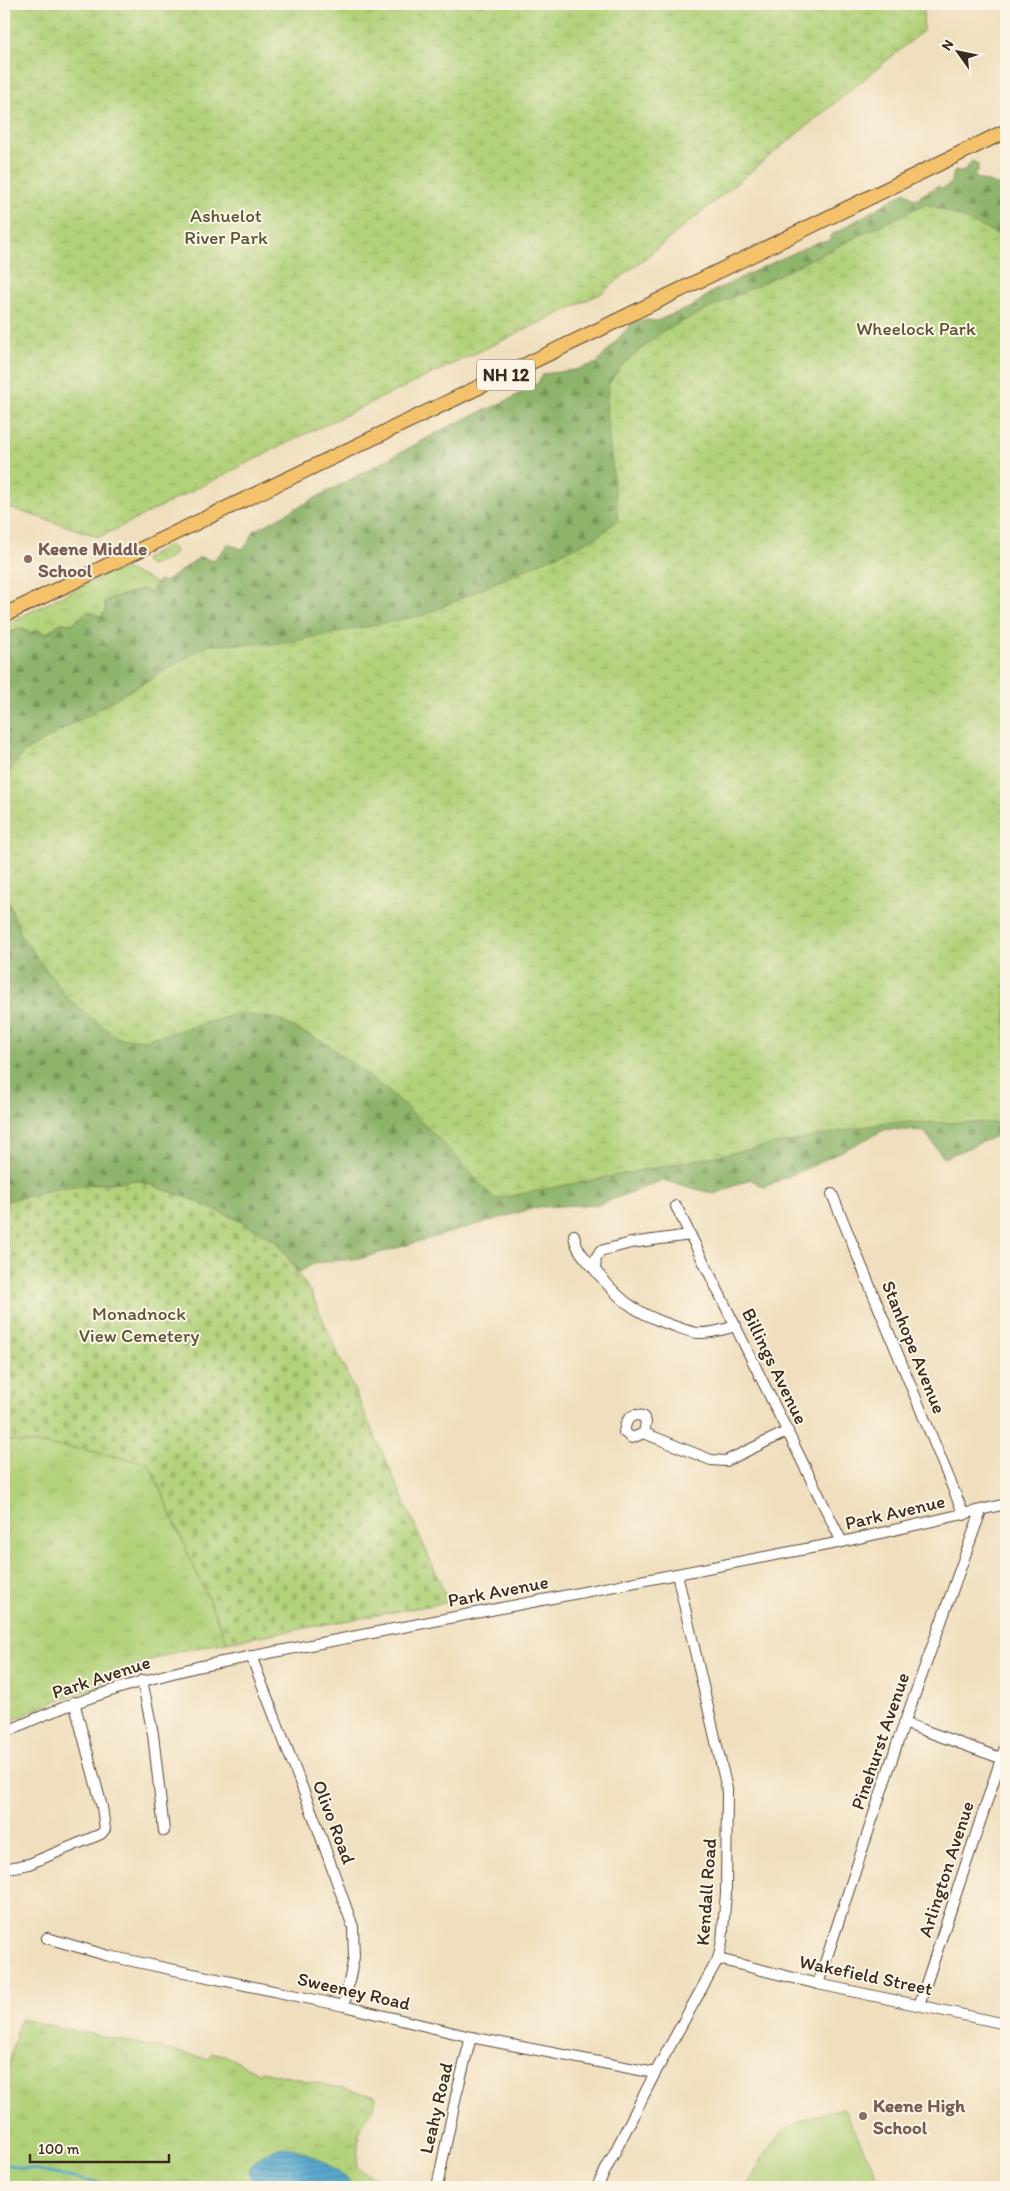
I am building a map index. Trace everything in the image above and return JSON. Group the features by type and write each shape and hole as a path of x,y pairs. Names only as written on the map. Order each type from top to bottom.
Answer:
{"highway":[{"name":"NH 12","path":"4,615 598,330 1006,131"}],"street":[{"name":"Stanhope Avenue","path":"832,1194 964,1515"},
{"name":"Billings Avenue","path":"676,1206 842,1542"},
{"path":"574,1235 575,1243 581,1255 595,1269 608,1287 636,1310 654,1319 698,1333 712,1332 736,1326"},
{"path":"595,1269 596,1258 600,1251 631,1243 690,1235"},
{"path":"644,1433 711,1460 726,1461 788,1431"},
{"name":"Park Avenue","path":"4,1733 74,1702 142,1680 251,1656 842,1542 1006,1504"},
{"name":"Pinehurst Avenue","path":"818,1984 904,1724 981,1511"},
{"name":"Kendall Road","path":"597,2187 718,1959 722,1942 726,1893 726,1789 677,1574"},
{"name":"Olivo Road","path":"251,1656 316,1823 353,1927 354,1957 344,2006"},
{"path":"142,1680 153,1734 164,1831"},
{"path":"4,1869 29,1864 54,1855 101,1834 105,1829 102,1807 74,1702"},
{"path":"904,1724 1004,1759"},
{"name":"Arlington Avenue","path":"919,2005 1004,1759 1006,1744"},
{"name":"Sweeney Road","path":"47,1938 109,1956 344,2006 471,2037 656,2073"},
{"name":"Wakefield Street","path":"718,1959 818,1984 1006,2024"},
{"name":"Leahy Road","path":"437,2187 456,2096 471,2037"}],"green space":[{"name":"Ashuelot River Park","path":"4,4 924,4 923,31 602,293 297,438 100,537 4,506"},
{"name":"Wheelock Park","path":"972,161 978,164 978,171 974,172 976,178 1006,188 1006,1132 944,1158 924,1131 886,1129 814,1165 764,1187 750,1179 715,1194 663,1180 600,1204 538,1207 362,1258 315,1263 298,1273 277,1242 242,1222 191,1199 137,1180 55,1189 4,1202 4,635 21,628 31,634 37,630 46,634 61,623 72,624 88,611 101,617 106,610 104,601 142,589 151,593 159,580 165,582 200,557 213,561 228,544 242,549 248,543 254,531 448,427 510,399 538,383 543,374 575,370 597,363 632,323 647,320 656,321 691,307 712,292 761,268 818,242 830,241 830,236 905,192 915,199 938,186 942,189 950,184 955,170 964,172"},
{"name":"Wheelock Park","path":"925,204 949,212 1006,238 1006,1123 889,1122 495,1199 435,1135 393,1095 329,1045 275,1018 237,1014 145,1040 118,1038 67,998 22,937 4,890 4,786 6,777 24,752 209,645 284,643 424,615 597,537 618,520 606,410 608,385 622,365 663,331"},
{"path":"169,545 176,550 174,553 168,559 149,566 144,559"},
{"path":"126,570 157,584 151,593 106,611 101,617 83,617 72,624 61,623 46,634 10,631 4,635 4,625 111,572"},
{"name":"Monadnock View Cemetery","path":"137,1180 191,1199 242,1222 277,1242 311,1293 449,1602 227,1642 149,1464 82,1449 4,1440 4,1202 55,1189"},
{"path":"4,1440 82,1449 149,1464 227,1642 179,1651 126,1669 127,1676 50,1703 9,1722 4,1722"},
{"path":"20,2019 209,2059 212,2052 224,2055 260,2074 261,2071 376,2096 374,2106 359,2132 357,2168 393,2187 4,2187 4,2084"},
{"path":"843,2108 883,2187 747,2187 769,2149 784,2132 803,2120"}],"water":[{"path":"279,2148 291,2148 316,2158 343,2175 354,2187 263,2187 252,2181 248,2170 254,2162 261,2156"}],"waterway":[{"path":"4,2164 118,2187"}],"place":[{"name":"Keene Middle School","path":"28,559"},
{"name":"Keene High School","path":"863,2116"}]}
